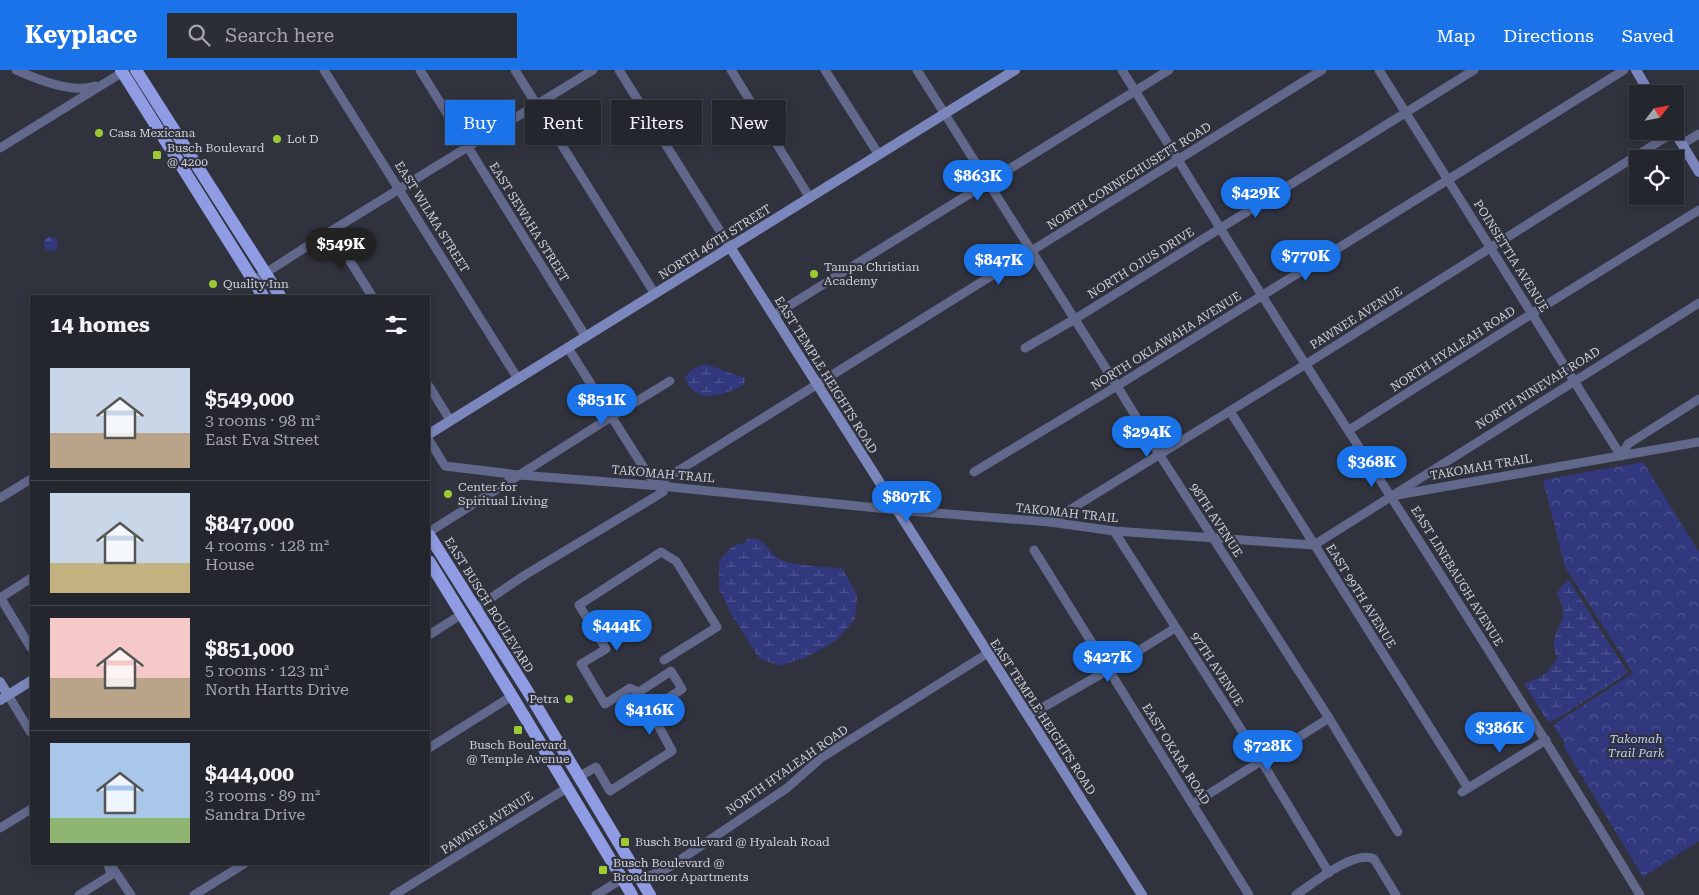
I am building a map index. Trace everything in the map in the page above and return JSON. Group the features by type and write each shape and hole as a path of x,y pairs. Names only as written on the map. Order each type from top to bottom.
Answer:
{"main road":[{"path":"136,70 279,295"},
{"path":"122,71 132,78 162,122 178,136"},
{"path":"122,71 262,295"},
{"name":"EAST BUSCH BOULEVARD","path":"430,535 577,771 650,895"},
{"path":"430,558 434,560 458,598 464,604 476,608"},
{"path":"430,563 632,895"},
{"path":"470,627 480,634 506,676 525,687"},
{"path":"512,696 528,705 559,758 577,771"}],"street":[{"path":"16,70 32,77 73,89 89,88 110,80"},
{"name":"EAST WILMA STREET","path":"324,70 518,378"},
{"name":"EAST SEWAHA STREET","path":"420,70 586,337"},
{"path":"515,70 533,100"},
{"path":"544,100 593,70"},
{"name":"EAST TEMPLE HEIGHTS ROAD","path":"619,70 1142,895"},
{"path":"731,70 810,198"},
{"path":"825,70 879,155"},
{"name":"98TH AVENUE","path":"917,70 1031,252 1076,319 1159,454 1329,718 1398,832"},
{"name":"NORTH 46TH STREET","path":"430,433 1014,70"},
{"name":"EAST LINEBAUGH AVENUE","path":"1122,70 1306,364 1392,495 1546,740 1640,895"},
{"path":"774,315 1169,70"},
{"name":"NORTH CONNECHUSETT ROAD","path":"476,608 525,575 663,492 660,486 665,479 1322,70"},
{"name":"POINSETTIA AVENUE","path":"1379,70 1621,456"},
{"name":"NORTH OJUS DRIVE","path":"1025,348 1076,319 1474,70"},
{"name":"NORTH OKLAWAHA AVENUE","path":"974,472 1118,386 1624,70"},
{"path":"1636,70 1645,85"},
{"path":"0,148 122,71"},
{"path":"253,281 525,112"},
{"path":"1682,144 1699,134"},
{"name":"PAWNEE AVENUE","path":"1050,522 1306,364 1661,140"},
{"path":"1679,140 1699,172"},
{"path":"561,145 655,294"},
{"name":"NORTH HYALEAH ROAD","path":"1349,430 1699,210"},
{"path":"331,231 371,295"},
{"name":"NORTH NINEVAH ROAD","path":"1392,495 1699,303"},
{"path":"568,348 649,476 660,486"},
{"path":"430,532 610,417 670,382"},
{"path":"430,388 450,420"},
{"path":"1621,456 1628,444 1699,399"},
{"name":"EAST 99TH AVENUE","path":"1230,411 1465,790 1546,740"},
{"name":"TAKOMAH TRAIL","path":"430,442 444,466 519,475 660,486 897,510 1050,522 1114,531 1314,545 1392,495 1699,442"},
{"path":"0,498 30,480"},
{"name":"97TH AVENUE","path":"1114,531 1262,762 1329,873"},
{"name":"EAST OKARA ROAD","path":"1034,550 1249,895"},
{"path":"577,771 596,767 610,791 672,751 650,710 682,689 671,671 638,692 630,688 605,704 581,664 606,649 579,605 661,552 676,561 717,627 664,660"},
{"path":"30,579 0,598 30,646"},
{"path":"434,629 462,614"},
{"path":"1028,716 1108,670 1175,628"},
{"name":"NORTH HYALEAH ROAD","path":"622,879 640,879 668,868 786,788 820,758 988,653"},
{"path":"0,682 4,698 30,732"},
{"path":"4,698 30,682"},
{"path":"430,747 512,696"},
{"path":"1193,804 1329,718"},
{"name":"PAWNEE AVENUE","path":"394,895 567,788"},
{"path":"0,828 30,810"},
{"path":"1296,895 1351,859 1372,857 1396,895"},
{"path":"79,895 110,875 109,865"},
{"path":"110,865 131,895"},
{"path":"194,895 242,865"},
{"path":"596,895 622,879"}],"green space":[{"path":"48,237 54,237 58,244 54,251 48,251 44,247 44,241"},
{"path":"705,364 745,378 744,385 719,395 703,395 696,392 690,387 685,378 691,370"},
{"name":"Takomah Trail Park","path":"1643,462 1699,552 1699,841 1643,877 1564,747 1564,742 1553,725 1633,673 1565,567 1543,480"},
{"path":"748,538 754,538 763,542 775,556 784,561 810,566 842,568 857,595 855,619 837,640 807,657 780,666 759,658 732,615 719,589 719,562 728,550 744,543"},
{"path":"1568,579 1628,673 1560,717 1548,722 1524,683 1543,675 1557,659 1554,640 1562,618 1563,608 1557,595"}],"place":[{"name":"Casa Mexicana","path":"99,133"},
{"name":"Lot D","path":"277,139"},
{"name":"Busch Boulevard @ 4200","path":"157,155"},
{"name":"Tampa Christian Academy","path":"814,274"},
{"name":"Quality Inn","path":"213,284"},
{"name":"Center for Spiritual Living","path":"448,494"},
{"name":"Petra","path":"569,699"},
{"name":"Busch Boulevard @ Temple Avenue","path":"518,730"},
{"name":"Busch Boulevard @ Hyaleah Road","path":"625,842"},
{"name":"Busch Boulevard @ Broadmoor Apartments","path":"603,870"}]}
